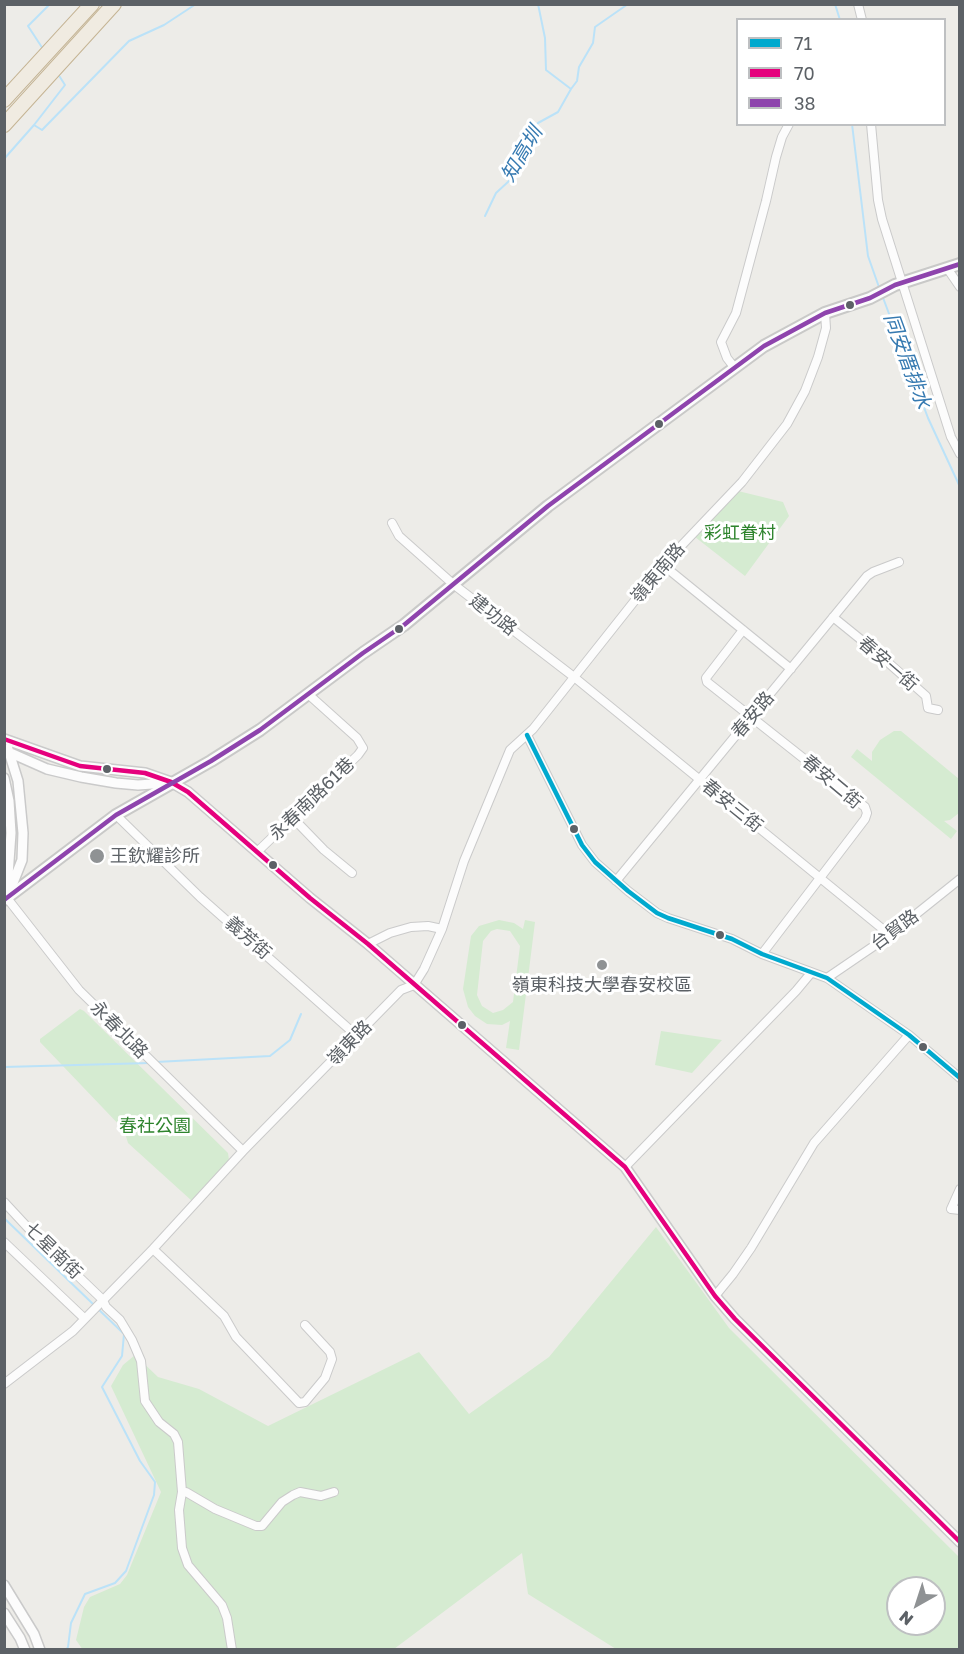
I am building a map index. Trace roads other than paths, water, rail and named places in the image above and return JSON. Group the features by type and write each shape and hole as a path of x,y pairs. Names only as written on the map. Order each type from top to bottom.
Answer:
{"highway":[{"path":"4,100 92,4"},
{"path":"4,125 114,4"}],"main road":[{"path":"6,899 116,814 211,761 260,730 404,625 548,507 734,367 778,337 806,325 825,313 898,284 960,264"}],"street":[{"path":"734,367 727,358 721,342 736,313 776,157 788,126"},
{"path":"871,126 878,200 898,284 951,437 960,454"},
{"path":"947,268 960,287"},
{"name":"嶺東南路","path":"527,735 663,565 742,482 787,424 805,391 818,357 826,328 825,313"},
{"name":"建功路","path":"392,523 399,536 453,584 574,677"},
{"name":"春安路","path":"616,881 867,576 899,562"},
{"path":"663,565 791,669"},
{"name":"春安一街","path":"832,617 926,696 928,708 938,710"},
{"name":"春安二街","path":"743,630 706,678 707,682 865,807 867,813 865,819 762,954"},
{"name":"春安三街","path":"574,677 890,935"},
{"name":"永春南路61巷","path":"256,852 363,748 357,738 308,694"},
{"path":"527,735 582,845 595,862 616,881 657,913 732,939 762,954 827,978 909,1035 960,1077"},
{"name":"嶺東路","path":"86,1317 401,990 414,985 424,969 441,929 464,861 510,750 527,735"},
{"path":"4,739 80,766 145,773 171,782 188,792 310,898 368,944 625,1167 715,1296 751,1335 960,1542"},
{"path":"4,739 18,781 23,833 22,860 6,899"},
{"path":"7,751 47,769 116,783 138,785 171,782"},
{"path":"4,778 9,801 11,833 6,899"},
{"name":"義芳街","path":"116,814 200,897 357,1036"},
{"path":"292,818 324,850 352,873"},
{"name":"台貿路","path":"827,978 890,935 960,879"},
{"name":"永春北路","path":"6,899 79,990 243,1152"},
{"path":"368,944 390,933 411,927 428,926 441,929"},
{"path":"625,1167 811,973"},
{"path":"715,1296 734,1274 751,1248 814,1143 909,1035"},
{"path":"960,1189 951,1209 960,1210"},
{"name":"七星南街","path":"4,1202 120,1320 132,1341 141,1361 145,1401 159,1422 174,1434 178,1442 182,1492 179,1510 182,1548 188,1565 222,1605 227,1618 232,1650"},
{"path":"4,1242 86,1317 54,1347 4,1384"},
{"path":"153,1249 224,1316 236,1337 299,1403 305,1402 325,1378 332,1359 330,1352 305,1325"},
{"path":"182,1492 186,1492 215,1509 256,1526 262,1526 282,1502 293,1495 300,1492 321,1496 334,1492"},
{"path":"4,1585 34,1634 40,1650"},
{"path":"4,1613 25,1650"}],"waterway":[{"path":"43,49 28,26 50,4"},
{"path":"34,125 42,130 129,41 164,25 196,4"},
{"name":"知高圳","path":"485,216 496,193 509,181 526,139 538,123 558,112 571,89 546,70 545,38 538,4"},
{"path":"571,89 577,81 579,67 593,43 595,27 628,4"},
{"name":"同安厝排水","path":"835,4 839,18"},
{"path":"4,159 65,85 58,74"},
{"name":"同安厝排水","path":"852,126 868,256 880,290"},
{"name":"同安厝排水","path":"882,295 928,418 960,487"},
{"path":"156,1062 270,1056 290,1040 301,1014"},
{"path":"4,1067 150,1063"},
{"path":"4,1218 124,1334 122,1356 102,1387 140,1461 155,1482 154,1495 126,1571 115,1583 85,1594 71,1623 66,1650"}],"place":[{"name":"王欽耀診所","path":"97,856"},
{"name":"嶺東科技大學春安校區","path":"602,965"}],"park label":[{"name":"彩虹眷村","path":"740,533"},
{"name":"春社公園","path":"155,1126"}]}
